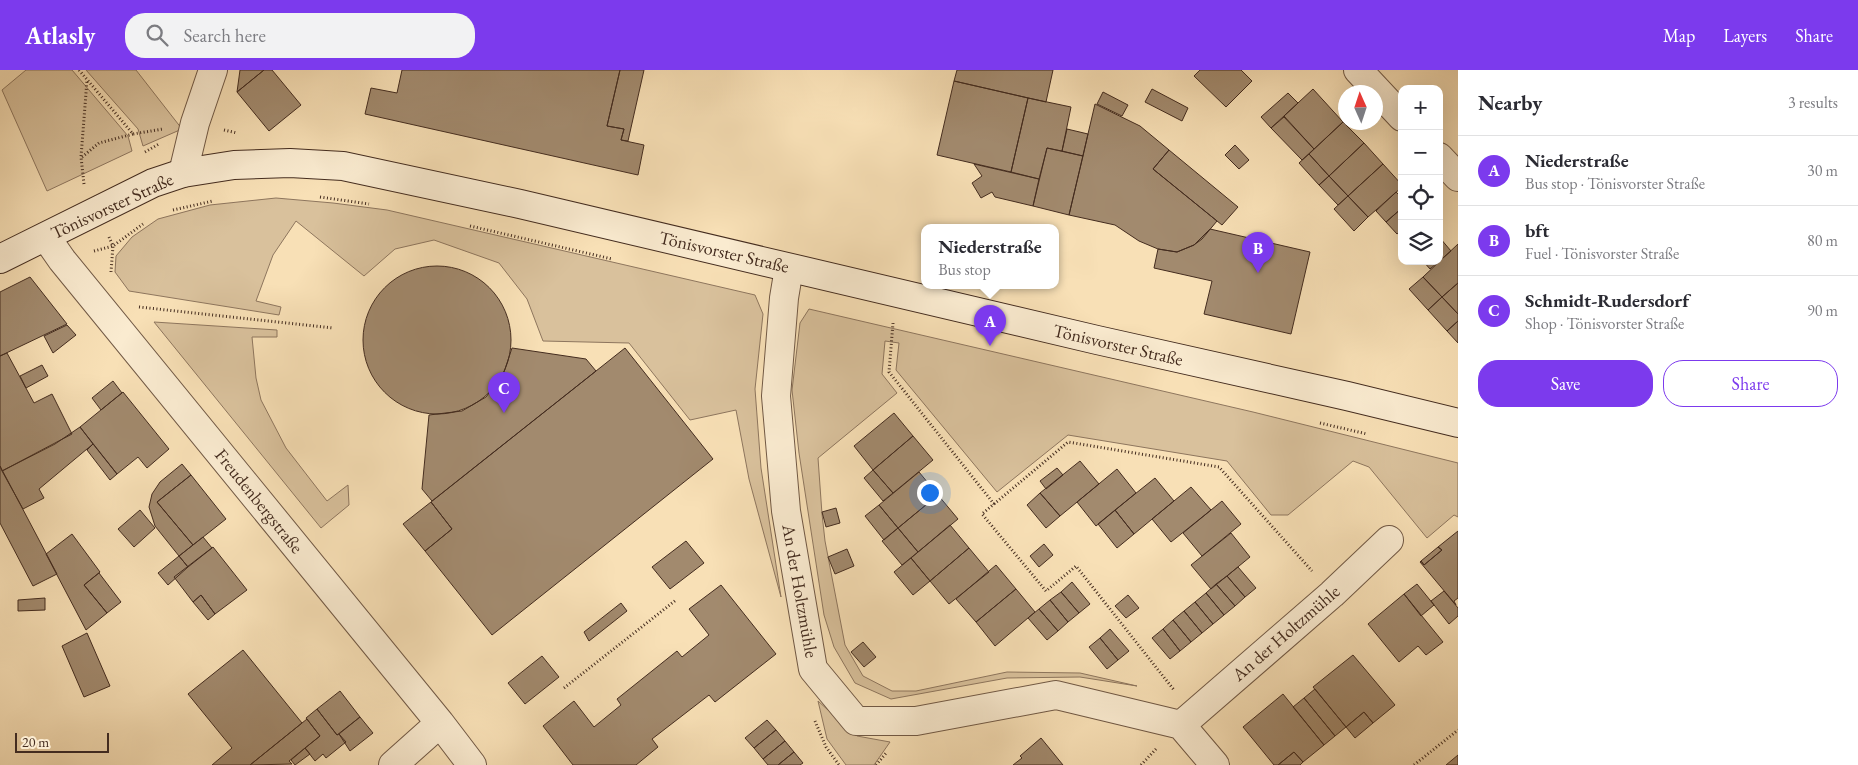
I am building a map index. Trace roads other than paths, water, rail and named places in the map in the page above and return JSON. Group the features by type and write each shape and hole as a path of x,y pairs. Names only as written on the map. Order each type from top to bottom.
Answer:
{"street":[{"path":"183,174 196,123 213,70"},
{"path":"1358,70 1398,113"},
{"path":"1443,161 1458,177"},
{"name":"Tönisvorster Straße","path":"0,259 153,183 183,174 234,164 290,163 343,166 520,204 1458,423"},
{"name":"Freudenbergstraße","path":"46,237 62,260 440,723 472,765"},
{"name":"An der Holtzmühle","path":"789,268 784,298 776,396 786,511 813,669 856,721 916,721 1056,695 1187,719 1332,594 1389,540"},
{"path":"1187,719 1215,765"},
{"path":"393,765 440,723"}],"place":[{"name":"bft","path":"1258,273"},
{"name":"Niederstraße","path":"990,346"},
{"name":"Schmidt-Rudersdorf","path":"504,413"}]}
